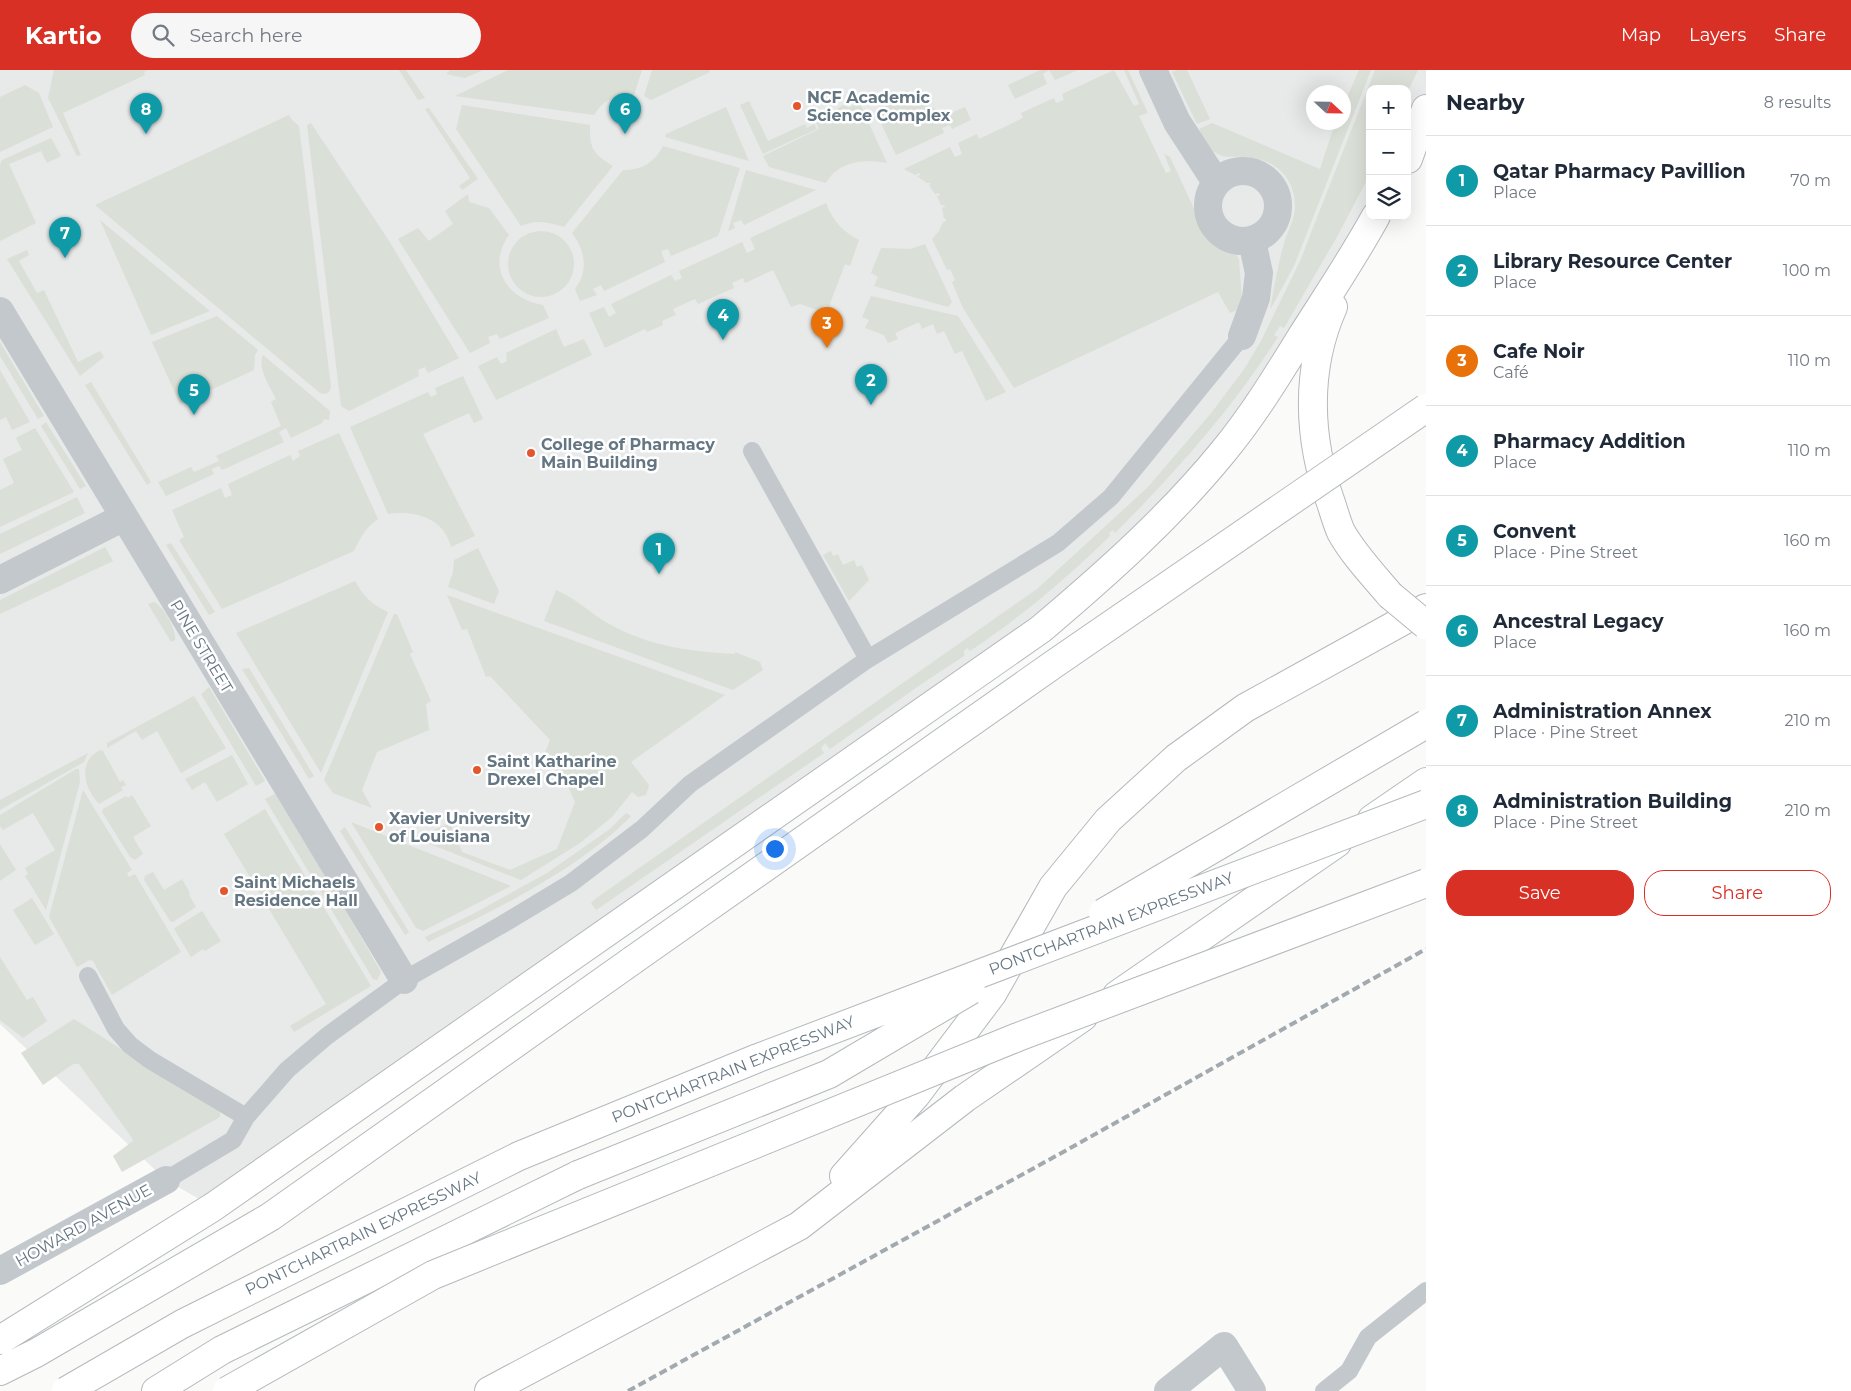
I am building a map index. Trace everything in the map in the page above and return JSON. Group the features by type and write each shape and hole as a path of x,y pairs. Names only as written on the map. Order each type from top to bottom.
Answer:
{"highway":[{"path":"1411,152 1426,109"},
{"path":"1411,155 1426,131"},
{"path":"0,1340 229,1196 1041,629 1117,564 1170,511 1223,452 1263,398 1374,220"},
{"path":"1358,248 1329,316 1313,373 1313,432 1323,481 1341,531 1362,561 1390,595 1426,625"},
{"path":"0,1371 36,1353 270,1217 1062,658 1426,408"},
{"path":"799,1226 916,1095 992,994 1053,887 1108,820 1176,758 1245,708 1426,608"},
{"path":"156,1391 222,1350 578,1175 828,1074 1426,724"},
{"path":"489,1391 799,1226 965,1098 1426,782"},
{"name":"PONTCHARTRAIN EXPRESSWAY","path":"66,1391 182,1324 519,1156 758,1058 1426,804"},
{"path":"227,1391 433,1275 1018,1037 1426,883"}],"street":[{"path":"1153,70 1177,122 1216,182"},
{"path":"1238,170 1262,175 1271,184 1277,195 1276,219 1270,229 1262,236 1252,240 1240,242 1229,239 1212,224 1208,214 1210,192 1216,182 1226,174 1238,170"},
{"path":"1242,336 1256,298 1259,272 1252,240"},
{"name":"PINE STREET","path":"0,311 404,980"},
{"path":"0,580 124,517"},
{"name":"HOWARD AVENUE","path":"0,1271 166,1180"},
{"path":"1168,1391 1224,1346 1252,1391"}],"lane":[{"path":"166,1180 233,1140 246,1117 287,1070 327,1036 404,980 571,884 642,828 690,784 868,659 1058,543 1110,497 1242,336"},
{"path":"752,451 868,659"},
{"path":"88,976 116,1029 130,1045 150,1060 246,1117"},
{"path":"1324,1391 1349,1371 1368,1337 1426,1291"}],"shaded area":[{"name":"Xavier University of Louisiana","path":"0,70 1426,70 1426,111 1411,150 1411,85 1366,85 1366,220 1368,220 1223,452 1041,629 213,1207 166,1180 0,1024"},
{"path":"54,70 148,70 144,72 145,75 63,113 81,155 77,156 48,98"},
{"path":"399,70 406,70 425,98 418,100"},
{"path":"450,70 483,70 465,78 446,74"},
{"path":"508,70 642,70 634,95 616,96 602,105 594,115 455,96"},
{"path":"652,70 709,70 710,72 651,100 644,96"},
{"path":"1040,70 1049,70 1043,74 1047,84 1015,99 1008,85"},
{"path":"1049,70 1078,70 1055,80"},
{"path":"1114,70 1134,106 1139,104 1124,70 1128,70 1148,113 1139,116 1166,173 1171,171 1164,154 1170,157 1203,228 1214,243 1221,248 1235,253 1239,259 1242,300 1238,310 1230,313 1218,292 1014,388 963,308 952,282 955,280 950,269 947,270 932,239 939,231 943,222 946,221 942,208 946,206 941,205 937,196 940,195 939,193 935,194 929,185 931,184 917,176 921,175 919,173 915,175 904,169 950,147 955,157 962,154 958,143 977,134 979,139 1023,118 1021,113 1054,98 1056,103 1064,100 1062,94"},
{"path":"1187,70 1210,119 1197,124 1172,72"},
{"path":"1359,70 1371,70 1351,121 1351,88"},
{"path":"1375,70 1418,70 1411,85 1369,85"},
{"path":"25,85 39,93 53,127 0,152 0,97"},
{"path":"907,90 910,98 948,114 965,107 971,120 952,129 950,125 942,128 944,133 896,155 877,115 887,92 894,96"},
{"path":"1366,93 1366,182 1338,235 1284,328 1280,326 1274,335 1278,337 1242,390 1181,464 1115,533 1113,530 1109,533 1110,536 1077,567 1007,625 970,651 967,648 964,651 964,656 830,749 825,743 821,748 824,753 596,910 591,903 595,899 1037,589 1148,487 1212,412 1245,368 1262,339 1300,261"},
{"path":"858,99 887,163 870,161 853,163 838,170 826,183 769,167 763,156 819,129 815,119 846,104 848,108 857,104 855,100"},
{"path":"749,101 768,141 805,124 807,128 814,124 817,129 763,154 740,105"},
{"path":"462,105 590,125 590,139 594,150 601,158 613,166 564,227 542,222 532,222 521,226 456,129"},
{"path":"726,107 749,161 665,137 666,134"},
{"path":"429,108 478,179 462,190 459,186 470,178 425,109"},
{"path":"289,115 299,126 331,387 329,392 325,394 320,393 95,205"},
{"path":"311,123 391,244 459,358 428,373 425,367 418,370 419,376 349,411 341,406 307,125"},
{"path":"1212,123 1320,169 1333,130 1347,130 1294,266 1270,310 1282,251 1295,211 1294,195 1291,186 1280,170 1263,160 1225,156 1216,153 1207,144 1199,129"},
{"path":"51,138 61,156 47,163 41,151 9,164 36,223 0,241 0,165 2,160"},
{"path":"663,146 740,168 718,236 671,256 668,249 661,251 665,262 604,291 601,285 593,289 597,295 580,301 575,289 582,275 584,261 580,246 572,233 623,170 636,169 647,164 656,157"},
{"path":"746,170 816,190 744,225 741,220 733,223 735,228 728,231"},
{"path":"468,194 469,202 489,208 509,235 502,247 500,259 500,270 504,280 510,289 519,296 530,302 543,305 549,318 500,339 497,334 488,337 490,343 470,353 398,239 418,228 429,241 453,224 445,211"},
{"path":"826,203 831,215 839,225 859,240 850,266 845,264 829,306 824,305 820,311 800,304 791,307 773,270 745,283 743,278 732,283 734,288 698,304 695,299 673,309 676,315 662,321 663,325 647,332 645,329 605,348 589,313 604,307 609,317 616,313 611,304 671,275 675,281 682,278 679,271 742,242 747,253 755,249 750,238"},
{"path":"100,220 210,311 151,335"},
{"path":"541,231 554,234 564,241 571,251 574,264 571,277 564,287 554,294 541,297 528,294 518,287 511,277 508,264 511,251 518,241 528,234"},
{"path":"925,244 952,302 948,307 874,286 878,277 871,273 881,248 910,249"},
{"path":"27,250 29,255 19,261 37,293 44,290 78,362 100,351 104,357 80,376 7,259"},
{"path":"871,296 958,316 1006,392 986,401 962,351 955,354 944,331 937,334 933,324 922,329 919,322 895,333 898,339 888,343 884,335 865,328 869,320 862,317"},
{"path":"217,316 258,350 255,355 254,370 180,404 152,342"},
{"path":"556,329 564,347 584,339 592,355 496,400 478,366 497,357 501,364 507,361 506,353"},
{"path":"0,342 44,416 38,419 0,356"},
{"path":"263,355 330,411 329,420 324,419 322,423 291,438 286,428 279,432 284,442 222,470 219,466 212,469 214,474 166,496 158,482 191,467 194,472 219,461 216,456 281,426 271,402 276,399 263,371"},
{"path":"0,370 30,422 12,430 6,417 0,420"},
{"path":"463,376 483,419 474,423 469,413 423,434 475,536 451,547 442,529 427,518 408,513 388,514 350,427 428,392 431,397 437,394 435,388"},
{"path":"91,382 151,482 147,485 85,385"},
{"path":"46,422 86,486 80,489 41,426"},
{"path":"35,428 74,492 0,527 0,490 14,483 3,459 22,450 16,438"},
{"path":"339,433 378,519 364,533 354,551 222,609 179,540 184,537 172,510 221,488 225,498 232,495 228,484 290,455 293,461 300,456 298,451"},
{"path":"77,497 85,513 0,554 0,534"},
{"path":"171,543 215,612 209,615 166,545"},
{"path":"105,547 113,561 0,614 0,600"},
{"path":"478,548 499,591 494,604 448,587 453,572 454,560"},
{"path":"831,551 833,556 838,554 843,565 854,560 857,567 862,565 869,580 849,601 823,555"},
{"path":"355,581 368,600 388,612 321,773 236,633"},
{"path":"556,590 570,597 611,625 640,638 671,647 703,652 735,654 735,652 760,662 763,670 733,690 544,621"},
{"path":"447,595 725,695 631,762 649,785 646,795 638,797 632,792 612,817 580,843 521,880 415,838 450,823 462,852 510,870 557,849 575,802 555,757 545,753 550,740 490,676 486,677 467,629 462,630"},
{"path":"154,602 158,604 172,625 175,640 171,642 148,604"},
{"path":"394,614 397,614 413,652 410,654 431,701 426,704 429,730 377,752 362,790 372,808 333,793 324,780"},
{"path":"249,668 314,776 309,779 242,669"},
{"path":"209,687 265,781 256,786 201,694"},
{"path":"194,696 226,748 181,773 157,731 142,740 136,731 107,748 107,743"},
{"path":"100,750 103,751 120,782 123,780 126,785 121,787 123,790 99,804 90,790 85,776 88,761"},
{"path":"88,753 84,762 0,810 0,800"},
{"path":"232,755 248,784 217,802 205,782 192,790 185,779"},
{"path":"76,769 79,769 80,782 46,910 25,876 28,874 25,868 55,850 33,813 3,830 0,826 0,815"},
{"path":"83,790 132,870 127,873 129,877 135,874 181,952 112,995 93,961 90,960 77,967 49,917"},
{"path":"275,794 334,890 381,972 377,980 373,979 265,799"},
{"path":"132,795 151,826 133,837 143,854 135,860 130,857 102,812 103,809 126,796 128,798"},
{"path":"265,809 371,986 294,1032 290,1026 326,1004 224,834"},
{"path":"626,813 631,816 604,841 575,862 503,905 428,942 425,937 471,915 547,873 610,829"},
{"path":"351,822 511,886 423,931 416,928"},
{"path":"345,827 409,932 405,935 340,831"},
{"path":"0,844 16,870 0,881"},
{"path":"153,872 164,890 182,879 196,907 173,922 170,921 144,880 145,876"},
{"path":"32,898 54,934 35,945 13,910"},
{"path":"202,911 221,941 191,957 174,929"},
{"path":"0,957 27,1000 33,997 47,1021 23,1038 0,1020"},
{"path":"74,1019 220,1112 220,1117 122,1172 113,1156 133,1141 132,1138 79,1064 73,1064 43,1085 21,1053"}],"railway":[{"path":"628,1391 1065,1151 1426,949"}],"place":[{"name":"NCF Academic Science Complex","path":"797,106"},
{"name":"Administration Building","path":"146,134"},
{"name":"Ancestral Legacy","path":"625,134"},
{"name":"Administration Annex","path":"65,258"},
{"name":"Pharmacy Addition","path":"723,340"},
{"name":"Cafe Noir","path":"827,348"},
{"name":"Library Resource Center","path":"871,405"},
{"name":"Convent","path":"194,415"},
{"name":"College of Pharmacy Main Building","path":"531,453"},
{"name":"Qatar Pharmacy Pavillion","path":"659,574"},
{"name":"Saint Katharine Drexel Chapel","path":"477,770"},
{"name":"Xavier University of Louisiana","path":"379,827"},
{"name":"Saint Michaels Residence Hall","path":"224,891"}]}
